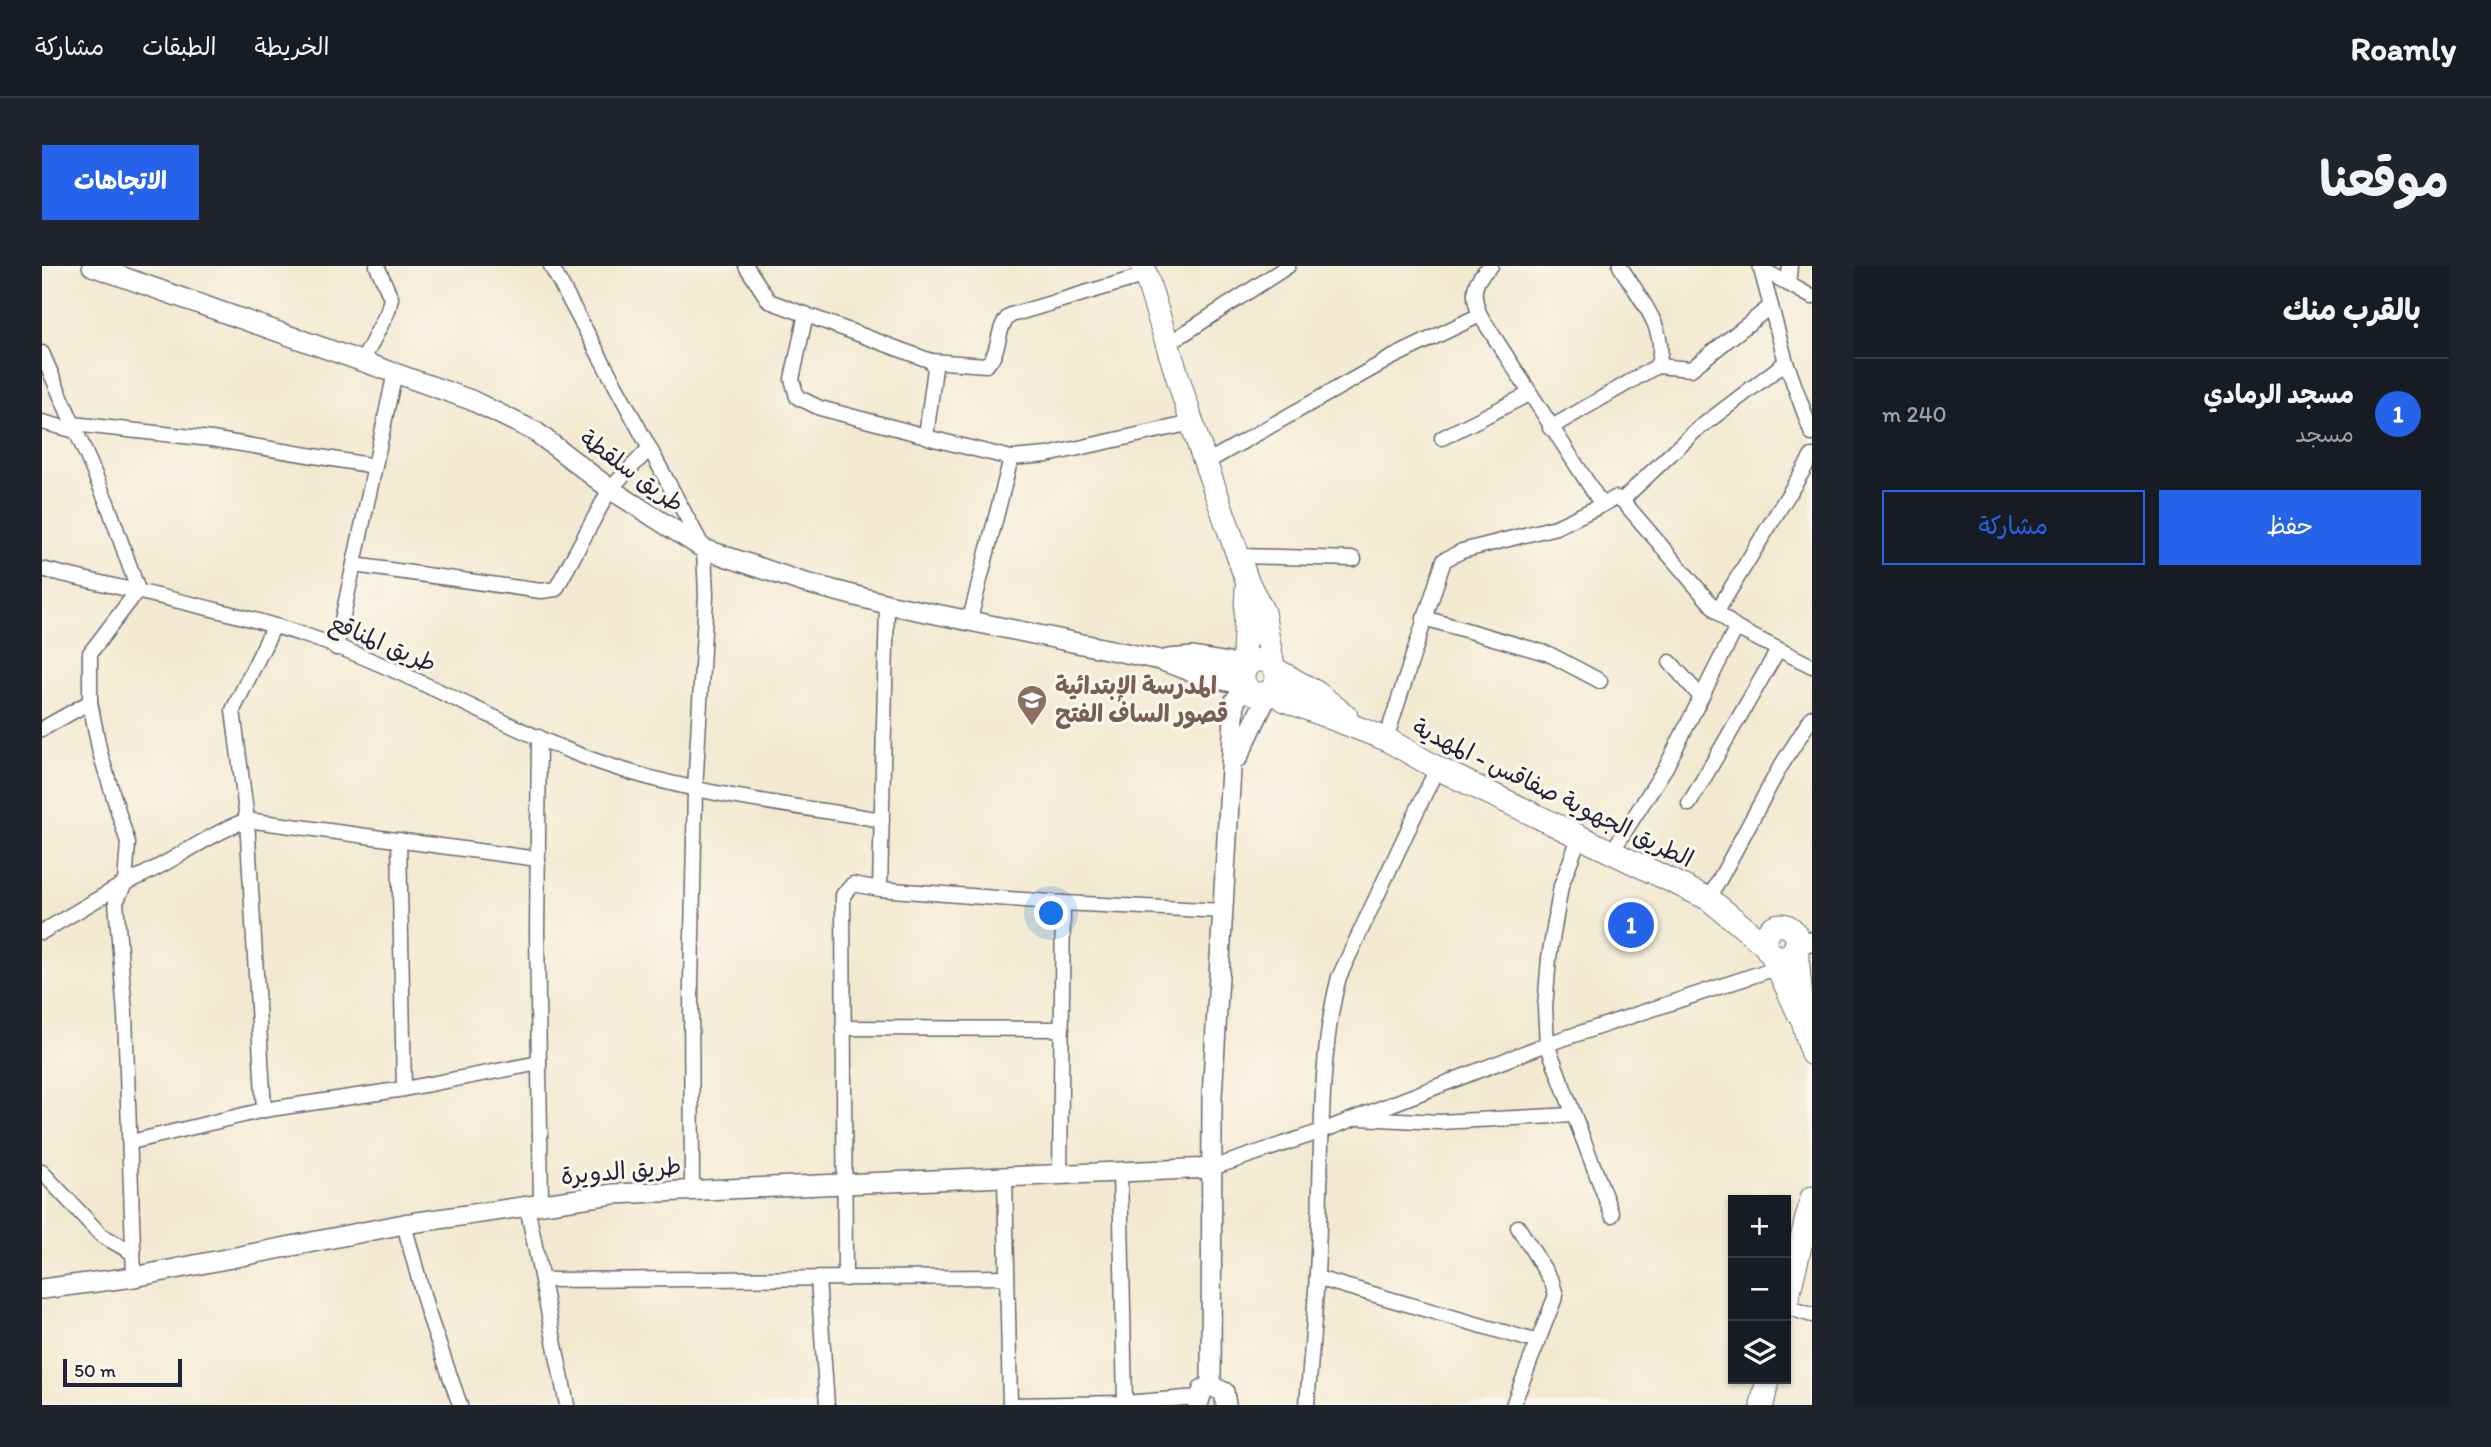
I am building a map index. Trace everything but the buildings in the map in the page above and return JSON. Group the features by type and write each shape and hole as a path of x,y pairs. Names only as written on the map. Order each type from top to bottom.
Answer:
{"main road":[{"path":"1144,270 1205,463 1247,580 1263,612 1260,678"},
{"name":"الطريق الجهوية صفاقس - المهدية","path":"1260,678 1285,700 1386,739 1437,768 1579,838 1716,903 1746,912 1797,938 1803,1021"},
{"name":"الطريق الجهوية صفاقس - المهدية","path":"1716,903 1771,955 1803,1021 1812,1054"},
{"path":"1771,955 1767,933 1797,938"},
{"path":"1791,1284 1812,1198"},
{"path":"1762,1405 1767,1384"}],"street":[{"name":"طريق سلقطة","path":"92,266 471,400 536,432 610,489 704,549 802,582 887,604 1160,660 1193,657 1260,678"},
{"path":"362,362 388,311 391,298 377,266"},
{"path":"551,266 704,549 706,596 695,791 691,984 692,1189"},
{"path":"746,266 769,301 931,361 986,365 993,359 1003,326 1012,315 1144,270"},
{"path":"1168,344 1288,266"},
{"path":"1491,266 1475,282 1473,295 1480,315 1550,428 1602,505"},
{"path":"1620,266 1660,334 1662,355 1657,366"},
{"path":"1788,284 1790,266"},
{"path":"1760,267 1812,297"},
{"path":"1760,267 1786,362 1812,435"},
{"path":"1550,428 1657,366 1691,369 1771,306"},
{"path":"806,314 792,379 797,397 820,408 1011,458 1047,455 1192,423"},
{"path":"1205,463 1391,358 1480,315"},
{"path":"42,353 108,505 138,590 90,653 90,702 100,753 128,843 125,883 116,902 131,1142 134,1277"},
{"path":"926,436 934,368 931,361"},
{"path":"1622,500 1695,432 1786,362"},
{"path":"336,648 395,372"},
{"path":"1443,438 1529,394"},
{"path":"42,422 75,428 211,439 375,466"},
{"path":"354,565 541,591 555,589 610,489 649,449"},
{"path":"1717,611 1812,456"},
{"path":"969,622 1011,458"},
{"path":"1386,739 1440,568 1451,555 1544,531 1615,498 1622,500 1717,611 1736,628 1812,666"},
{"path":"1239,556 1353,558"},
{"name":"طريق المناقع","path":"42,569 138,590 274,626 336,648 573,752 695,791 882,820"},
{"path":"880,890 887,604"},
{"path":"1424,618 1549,654 1600,681"},
{"path":"264,1111 247,820 233,710 274,626"},
{"path":"1611,853 1666,767 1736,628"},
{"path":"1689,804 1778,650"},
{"path":"1670,662 1702,697"},
{"path":"1202,1396 1212,1168 1212,1097 1236,700 1260,678"},
{"path":"42,729 90,702"},
{"path":"1716,903 1779,769 1812,717"},
{"path":"539,737 539,1063 534,1205 544,1280 567,1405"},
{"path":"1307,1405 1317,1278 1322,1131 1330,1020 1339,977 1437,768"},
{"path":"42,932 125,883 247,820 538,859"},
{"path":"1579,838 1561,886 1549,958 1545,1007 1547,1044 1612,1215"},
{"path":"399,840 404,1089"},
{"path":"845,1279 842,895 853,884 880,890 1224,911"},
{"path":"1060,1175 1063,903"},
{"path":"1212,1168 1322,1131 1771,955"},
{"path":"843,1028 1062,1029"},
{"path":"131,1142 264,1111 404,1089 539,1063"},
{"path":"1358,1117 1439,1122 1572,1115"},
{"name":"طريق الدويرة","path":"42,1289 134,1277 404,1224 534,1205 692,1189 1212,1168"},
{"path":"42,1172 101,1235 133,1253"},
{"path":"1120,1172 1125,1404"},
{"path":"1004,1178 1012,1405 1125,1404 1224,1392 1230,1403"},
{"path":"404,1224 428,1313 460,1405"},
{"path":"1513,1405 1555,1289 1518,1227"},
{"path":"544,1280 1007,1277"},
{"path":"1317,1278 1538,1342"},
{"path":"818,1279 827,1405"},
{"path":"1791,1307 1812,1315"}],"place":[{"name":"المدرسة الإبتدائية قصور الساف الفتح","path":"1032,727"},
{"name":"مسجد الرمادي","path":"1631,925"}]}
